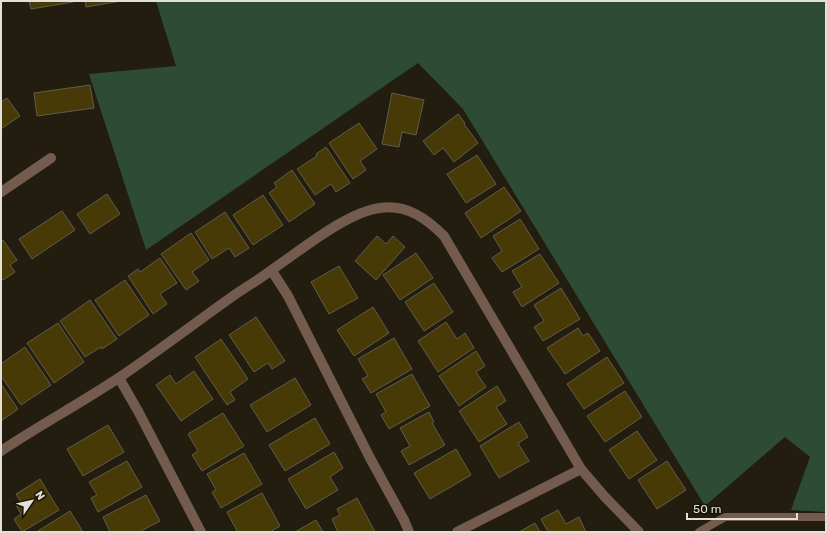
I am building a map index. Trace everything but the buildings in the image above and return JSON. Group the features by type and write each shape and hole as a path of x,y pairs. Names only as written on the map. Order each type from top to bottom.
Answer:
{"street":[{"path":"1,192 51,158"},
{"path":"1,451 119,378 233,296 347,220 364,212 381,208 400,208 417,214 432,224 444,236 581,469 605,497 639,532"},
{"path":"272,271 288,296 409,532"},
{"path":"119,378 138,411 201,532"},
{"path":"457,532 581,469"}],"lane":[{"path":"699,532 725,518 826,517"}],"green space":[{"path":"156,1 826,1 826,512 791,510 810,457 785,437 705,506 463,109 418,63 146,250 89,74 176,66"}]}
